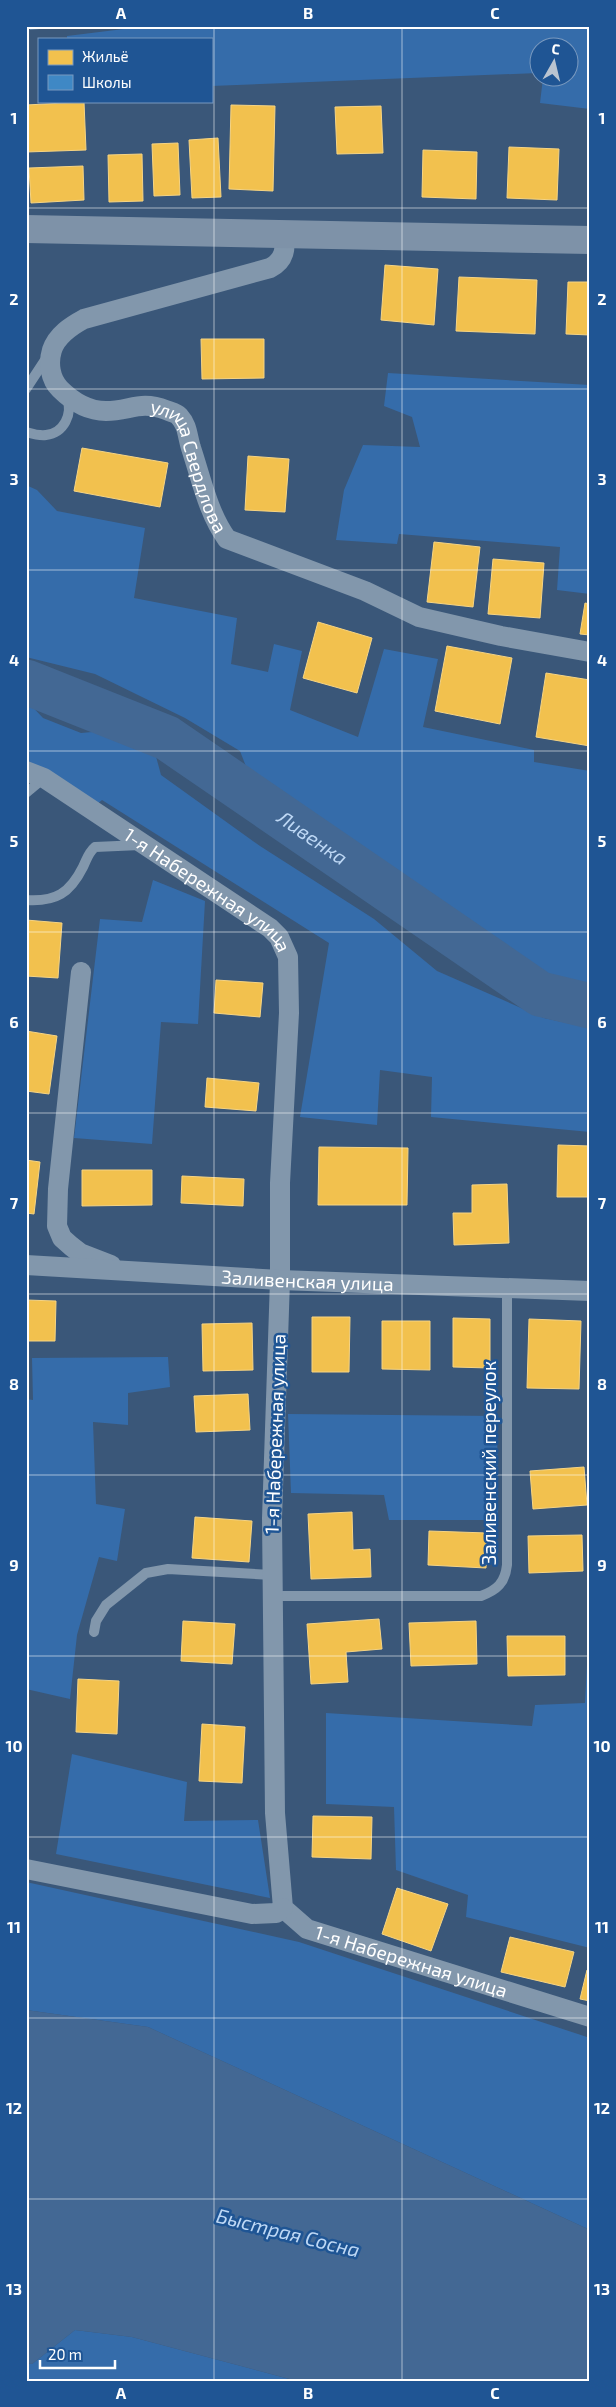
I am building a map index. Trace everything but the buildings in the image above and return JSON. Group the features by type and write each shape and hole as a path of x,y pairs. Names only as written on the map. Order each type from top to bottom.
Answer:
{"main road":[{"path":"26,229 590,240"}],"street":[{"path":"61,391 50,360 57,339 84,319 270,268 280,261 284,254 285,241 281,234"},
{"name":"улица Свердлова","path":"61,391 80,404 105,411 141,405 158,407 177,414 186,425 189,442 215,523 227,539 365,591 419,617 502,636 590,652"},
{"name":"1-я Набережная улица","path":"35,774 270,928 279,937 286,952 289,1013 280,1183 280,1280 272,1518 275,1813 283,1908 307,1929 590,2017"},
{"path":"81,972 58,1189 57,1226 62,1238 80,1253 127,1272"},
{"name":"Заливенская улица","path":"26,1265 280,1280 590,1291"},
{"path":"26,1869 252,1914 276,1913 283,1908"}],"lane":[{"path":"28,388 57,339"},
{"path":"26,432 45,436 58,430 69,413 61,391 42,383 28,388"},
{"path":"26,793 35,774"},
{"path":"26,900 50,900 67,890 75,880 90,851 95,846 145,845"},
{"name":"Заливенский переулок","path":"273,1596 481,1596 494,1591 502,1583 506,1576 507,1565 507,1289"},
{"path":"94,1632 96,1621 106,1605 146,1573 168,1570 272,1575"}],"shaded area":[{"path":"148,26 590,26 590,109 540,103 542,88 578,88 578,38 528,38 528,73 212,86 212,38 67,38 67,36"},
{"path":"388,373 590,385 590,594 557,590 560,547 399,534 397,544 336,540 344,490 363,445 420,447 412,417 384,406"},
{"path":"26,485 37,490 57,511 145,528 134,598 237,618 231,664 268,672 274,644 302,651 290,710 358,737 384,649 438,659 423,727 534,750 534,762 590,771 590,990 540,976 467,933 252,782 240,751 185,718 95,674 26,657"},
{"path":"26,700 43,718 81,733 114,730 132,733 154,749 161,775 260,846 374,919 437,971 544,1018 590,1028 590,1132 431,1117 432,1077 380,1070 377,1125 300,1117 329,943 102,800 91,809 26,771"},
{"path":"153,880 205,901 198,1024 161,1022 152,1144 74,1138 100,919 142,922"},
{"path":"168,1357 170,1387 128,1393 128,1425 93,1422 96,1504 125,1509 117,1561 99,1557 77,1635 70,1699 26,1689 26,1399 33,1400 32,1358"},
{"path":"288,1414 497,1416 498,1520 389,1520 384,1495 291,1493"},
{"path":"589,1626 590,1948 466,1917 468,1895 396,1870 394,1807 326,1804 326,1713 532,1726 535,1705 585,1703"},
{"path":"72,1754 187,1782 184,1821 258,1820 270,1898 56,1854"},
{"path":"26,1882 299,1942 590,2038 590,2230 148,2027 26,2010"},
{"path":"75,2330 132,2337 297,2381 26,2381 26,2363 32,2364"}],"water":[{"name":"Быстрая Сосна","path":"26,2010 148,2027 590,2230 590,2381 297,2381 132,2337 75,2330 32,2364 26,2363"}],"waterway":[{"name":"Ливенка","path":"26,682 167,738 540,994 590,1006"}]}
